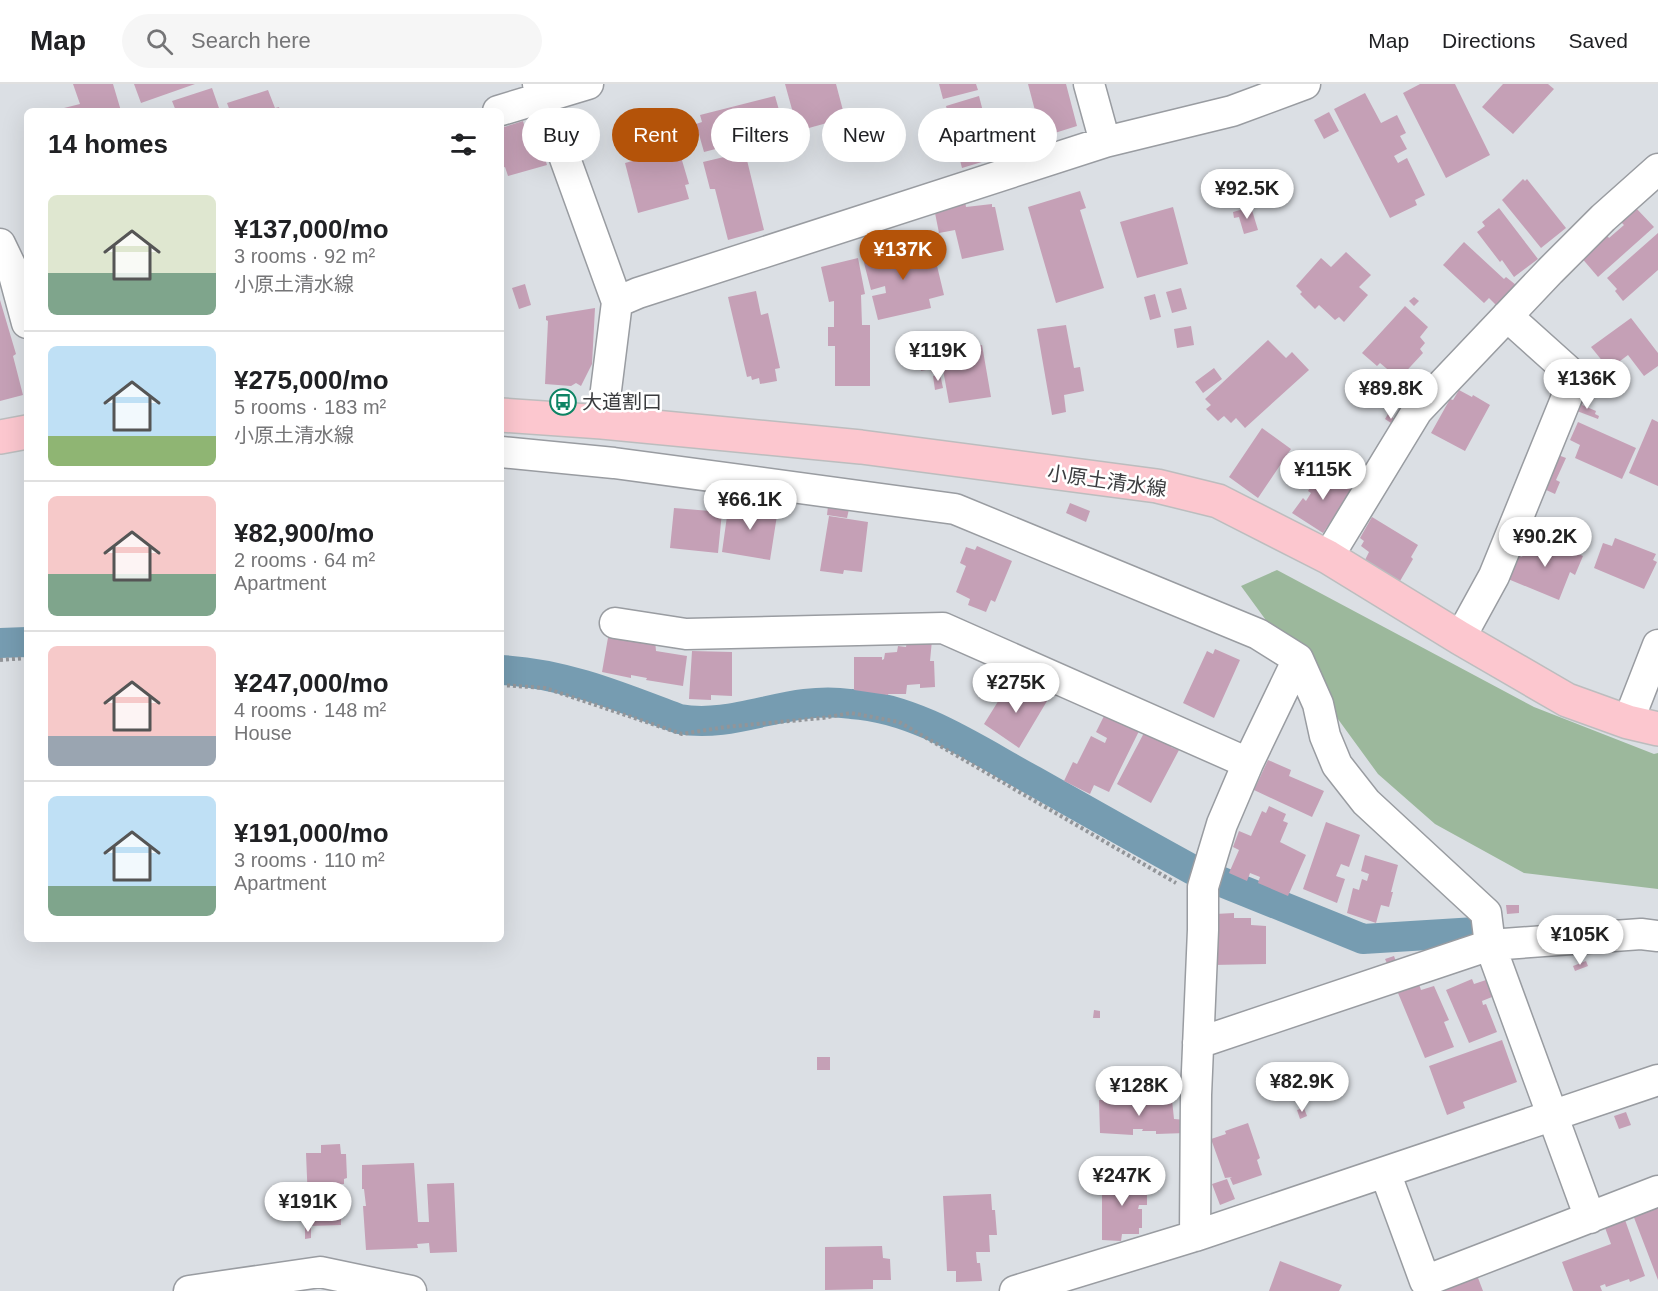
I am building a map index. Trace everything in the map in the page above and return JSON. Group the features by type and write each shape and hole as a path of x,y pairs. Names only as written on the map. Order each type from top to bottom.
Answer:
{"main road":[{"name":"小原土清水線","path":"504,415 602,422 861,447 1157,486 1218,501 1328,557 1567,700 1643,725"},
{"path":"0,437 24,433"}],"street":[{"path":"504,108 541,90 588,84"},
{"path":"1089,84 1105,142"},
{"path":"617,302 638,293 1105,142 1232,111 1305,84"},
{"path":"541,90 617,302 602,422"},
{"path":"1328,557 1417,411 1603,218 1658,169"},
{"path":"0,244 13,270 24,312"},
{"path":"1460,638 1494,576 1575,377 1508,316"},
{"path":"504,452 614,463 955,509 1258,634 1298,659 1318,704 1326,736 1337,765 1366,802 1486,913 1490,945 1590,1218"},
{"path":"615,623 686,634 943,628 1248,763"},
{"path":"1643,725 1658,645"},
{"path":"1195,1236 1203,887 1222,825 1248,763 1298,659"},
{"path":"1198,1043 1490,945 1641,934 1658,936"},
{"path":"1015,1291 1195,1236 1658,1080"},
{"path":"1385,1172 1425,1281 1658,1191"},
{"path":"189,1291 320,1272 411,1291"}],"path":[{"path":"0,660 24,658"},
{"path":"504,685 545,688 682,734 851,713 899,722 1203,899"}],"green space":[{"path":"1277,570 1534,707 1654,754 1658,753 1658,889 1524,873 1435,824 1378,774 1241,586"}],"building":[{"path":"73,84 113,84 120,108 64,108 80,104"},
{"path":"134,84 195,84 141,103"},
{"path":"785,84 836,84 842,108 822,108 822,124 810,128 810,108 792,108"},
{"path":"939,84 976,84 978,90 943,99"},
{"path":"1028,84 1066,84 1077,126 1057,132 1057,108 1034,108"},
{"path":"1420,84 1455,84 1490,155 1446,178 1403,93"},
{"path":"1503,84 1548,84 1554,89 1513,134 1482,107"},
{"path":"212,88 219,108 175,108 172,101"},
{"path":"268,90 275,108 229,108 227,103"},
{"path":"1365,93 1381,123 1397,115 1406,133 1400,136 1407,149 1394,156 1398,163 1407,158 1425,195 1415,200 1417,205 1390,218 1334,109"},
{"path":"775,96 778,108 728,108"},
{"path":"979,96 982,108 947,108 946,106"},
{"path":"711,112 711,150 704,152 699,134 699,123 702,122 700,115"},
{"path":"1329,112 1339,131 1324,139 1314,120"},
{"path":"522,121 522,162 546,162 547,165 508,176 504,167 504,127"},
{"path":"711,160 711,162 747,162 764,230 728,240 715,189 710,189 703,162"},
{"path":"682,162 689,184 685,185 689,199 638,213 625,163"},
{"path":"960,162 982,162 962,168"},
{"path":"1523,179 1525,181 1527,179 1566,228 1541,248 1502,200"},
{"path":"1080,191 1086,208 1080,210 1104,288 1056,303 1028,207"},
{"path":"965,201 966,207 992,204 992,207 995,207 1004,250 962,259 955,230 939,233 934,208"},
{"path":"1173,207 1188,264 1137,278 1120,222"},
{"path":"1251,207 1258,230 1244,234 1239,217 1234,218 1233,212"},
{"path":"1499,208 1538,259 1514,277 1477,232 1485,226 1482,222"},
{"path":"1636,208 1654,227 1598,277 1580,256 1605,233 1609,238 1624,225 1621,222"},
{"path":"1658,233 1658,270 1623,301 1615,291 1617,289 1607,278"},
{"path":"1464,242 1504,279 1506,277 1516,285 1497,306 1489,298 1484,303 1443,265"},
{"path":"932,245 944,295 929,299 931,308 878,320 872,296 886,293 885,286 871,290 862,255 890,248 891,255"},
{"path":"1346,252 1371,275 1359,287 1368,295 1344,322 1339,317 1335,320 1319,305 1315,309 1300,294 1302,292 1296,286 1321,258 1331,267"},
{"path":"858,258 865,294 861,295 862,325 870,325 870,386 835,386 835,346 828,346 828,327 834,327 834,301 829,302 821,267"},
{"path":"525,284 531,305 519,309 512,288"},
{"path":"1181,288 1187,309 1172,313 1166,292"},
{"path":"756,291 761,315 768,313 780,368 775,369 777,381 760,384 759,378 752,380 751,376 747,377 728,297"},
{"path":"1155,294 1161,317 1150,320 1144,297"},
{"path":"1414,297 1419,301 1414,306 1409,301"},
{"path":"0,300 16,354 13,356 23,395 0,401"},
{"path":"1405,306 1428,327 1420,337 1425,343 1420,349 1423,353 1399,379 1380,363 1377,366 1362,353"},
{"path":"595,308 592,364 581,386 576,383 571,386 545,384 548,321 546,316"},
{"path":"1631,318 1658,353 1658,366 1644,376 1628,355 1612,367 1607,361 1604,363 1591,347"},
{"path":"1066,325 1074,368 1080,367 1084,391 1064,395 1066,412 1052,415 1037,329"},
{"path":"1191,326 1194,345 1177,348 1174,329"},
{"path":"1268,340 1286,358 1292,352 1309,370 1245,428 1236,418 1231,423 1224,416 1218,421 1206,409 1211,405 1205,399"},
{"path":"982,345 991,397 949,403 940,353"},
{"path":"928,355 928,357 939,355 942,371 932,373 931,369 921,371 918,357"},
{"path":"1214,368 1222,379 1203,393 1195,382"},
{"path":"940,374 943,388 935,390 933,376"},
{"path":"1459,390 1490,405 1465,451 1431,433 1450,399 1453,400"},
{"path":"1583,396 1585,397 1582,405 1596,411 1598,419 1577,411"},
{"path":"1388,414 1397,421 1394,425 1385,419"},
{"path":"1652,419 1658,422 1658,486 1629,473"},
{"path":"1578,422 1636,448 1622,479 1575,458 1580,445 1570,440"},
{"path":"1262,428 1291,449 1258,498 1229,477"},
{"path":"1558,455 1566,458 1556,480 1560,482 1555,494 1544,489"},
{"path":"1323,468 1353,489 1323,533 1292,513 1303,498 1306,501 1311,493 1308,491"},
{"path":"729,502 778,509 770,560 722,552"},
{"path":"1070,503 1090,511 1086,522 1066,513"},
{"path":"828,506 849,509 847,518 827,515"},
{"path":"674,508 722,512 718,553 670,548"},
{"path":"829,516 868,522 862,572 844,570 843,574 820,571"},
{"path":"1372,517 1418,545 1400,581 1365,560 1369,552 1361,546 1364,541 1360,538"},
{"path":"1536,537 1583,556 1575,575 1570,572 1559,600 1508,579 1517,555 1522,557 1527,546 1532,548"},
{"path":"1615,538 1656,554 1653,560 1657,562 1644,589 1594,568 1603,543 1612,546"},
{"path":"977,546 1012,561 995,602 991,600 986,612 968,605 970,599 956,592 966,566 960,563 966,547 975,550"},
{"path":"609,632 655,640 656,651 687,656 683,686 631,675 631,678 602,672"},
{"path":"907,640 932,640 930,661 934,661 935,687 920,688 920,684 907,685 906,694 888,695 854,690 854,657 882,657 882,660 885,653 897,652 898,646 906,647"},
{"path":"1215,649 1240,660 1214,718 1183,703 1207,651 1213,654"},
{"path":"692,651 732,652 732,696 711,695 711,700 689,699"},
{"path":"1017,682 1047,701 1019,748 984,724 1007,687 1011,690"},
{"path":"1106,712 1141,727 1109,792 1094,785 1090,794 1064,781 1073,762 1077,764 1091,736 1105,743 1107,738 1096,732"},
{"path":"1145,731 1179,750 1151,803 1117,784"},
{"path":"1268,760 1291,770 1289,776 1324,791 1312,817 1254,790"},
{"path":"1269,806 1286,814 1283,821 1288,823 1280,842 1306,855 1288,896 1258,883 1260,877 1250,873 1247,881 1229,873 1239,850 1233,847 1239,831 1251,836 1262,811 1266,813"},
{"path":"1326,822 1360,835 1349,867 1341,864 1336,876 1345,879 1337,903 1303,889"},
{"path":"1365,855 1398,865 1389,907 1381,905 1376,923 1347,913 1353,888 1359,890 1362,879 1367,881 1369,874 1361,871"},
{"path":"1506,905 1519,905 1519,913 1507,914"},
{"path":"1234,913 1234,918 1251,918 1251,925 1266,926 1266,964 1212,965 1215,914"},
{"path":"1394,956 1398,967 1390,970 1385,959"},
{"path":"1586,961 1588,966 1575,971 1573,966"},
{"path":"1472,979 1474,984 1486,980 1492,997 1482,1001 1483,1005 1486,1004 1497,1032 1469,1043 1446,990"},
{"path":"1419,984 1421,990 1434,986 1449,1020 1444,1022 1454,1047 1425,1058 1398,993"},
{"path":"1094,1010 1100,1011 1100,1018 1093,1018"},
{"path":"1502,1040 1517,1082 1463,1102 1465,1108 1447,1115 1429,1066"},
{"path":"817,1057 830,1057 830,1070 817,1070"},
{"path":"1099,1100 1172,1100 1174,1119 1186,1120 1186,1133 1156,1134 1156,1131 1133,1129 1133,1135 1100,1133"},
{"path":"1304,1108 1307,1116 1300,1119 1297,1110"},
{"path":"1626,1112 1631,1125 1619,1129 1614,1116"},
{"path":"1248,1123 1260,1158 1257,1160 1262,1175 1233,1185 1230,1178 1232,1177 1225,1178 1211,1139"},
{"path":"340,1144 341,1154 346,1154 347,1178 344,1179 344,1184 340,1184 341,1225 309,1226 306,1153 321,1153 321,1145"},
{"path":"414,1163 418,1222 429,1222 427,1184 454,1183 457,1252 430,1253 429,1243 417,1244 418,1248 366,1250 363,1206 366,1206 364,1189 362,1189 362,1165"},
{"path":"1113,1176 1138,1177 1138,1191 1147,1191 1147,1205 1139,1205 1138,1209 1142,1209 1142,1228 1139,1228 1139,1234 1122,1234 1121,1241 1102,1240 1102,1180 1113,1179"},
{"path":"1227,1179 1235,1199 1220,1205 1212,1184"},
{"path":"991,1194 997,1235 989,1235 990,1252 976,1252 982,1281 956,1282 956,1271 947,1271 943,1196"},
{"path":"1658,1206 1658,1280 1633,1215"},
{"path":"1624,1217 1645,1276 1606,1287 1605,1284 1600,1286 1602,1291 1573,1291 1562,1262 1611,1244 1604,1225"},
{"path":"305,1227 311,1227 311,1238 305,1239"},
{"path":"882,1246 883,1258 890,1259 891,1280 873,1280 873,1289 825,1290 825,1247"},
{"path":"1280,1261 1342,1285 1339,1291 1269,1291"},
{"path":"1475,1270 1483,1291 1445,1291 1442,1283"}],"waterway":[{"path":"0,643 24,642"},
{"path":"504,670 570,681 679,719 695,721 727,719 790,706 822,703 845,703 899,713 946,732 1193,870"},
{"path":"1212,878 1363,939 1476,932"}],"place":[{"name":"大道割口","path":"563,402"}]}
